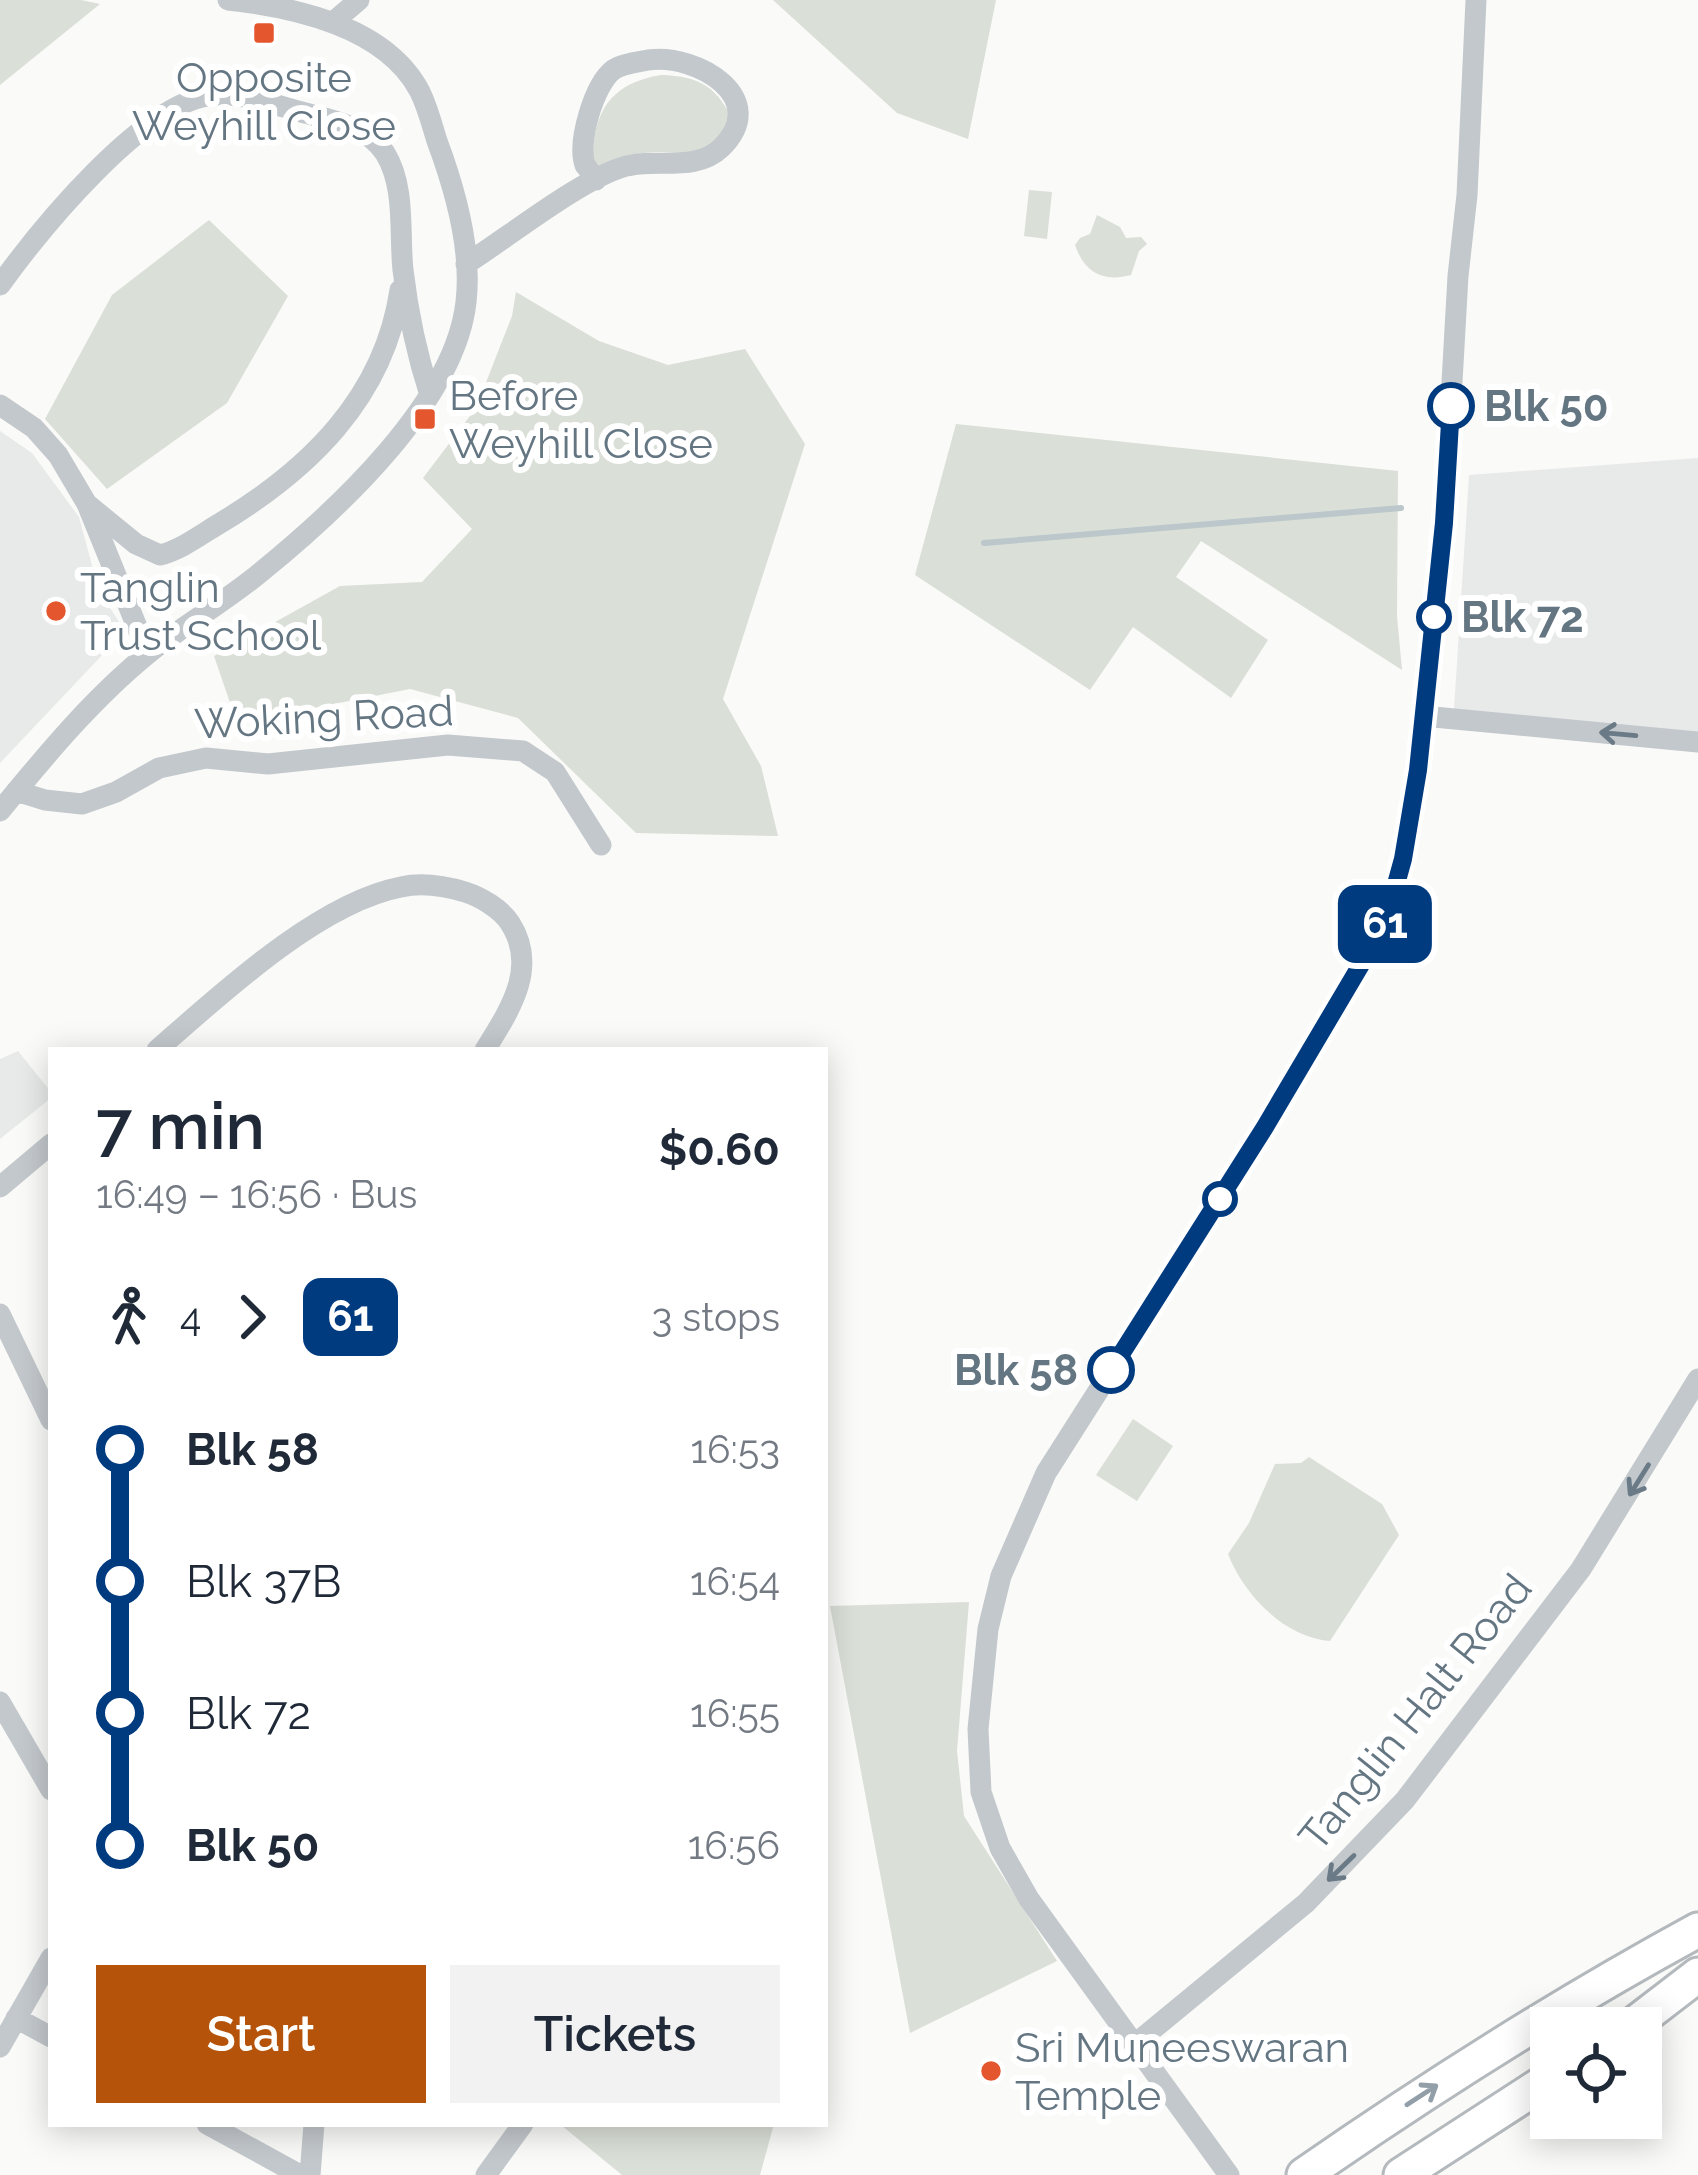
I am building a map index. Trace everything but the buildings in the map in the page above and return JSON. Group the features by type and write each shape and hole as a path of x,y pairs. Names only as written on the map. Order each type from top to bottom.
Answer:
{"highway":[{"path":"1610,1978 1698,1904"},
{"path":"1304,2175 1610,1978 1698,1930"},
{"path":"1657,2007 1698,1976"},
{"path":"1662,2011 1698,1991"},
{"path":"1401,2175 1530,2092"}],"street":[{"path":"0,811 62,735 148,654 261,572 365,474 430,395 459,336 467,301 466,264 444,159 419,89 370,38 332,22 228,0"},
{"path":"332,22 359,0"},
{"path":"1229,2175 1029,1899 1000,1848 981,1792 978,1729 1000,1576 1046,1473 1265,1127 1385,924 1403,859 1444,523 1476,0"},
{"path":"466,264 623,167 710,156 734,132 740,118 724,84 687,60 644,61 614,69 595,94 583,150 596,180"},
{"path":"0,285 32,240 147,125 181,106 215,94 340,122 368,136 384,153 392,172 399,198 403,271 418,357 430,395"},
{"path":"87,504 136,544 152,554 166,554 240,512 299,470 363,394 384,354 403,271"},
{"path":"0,405 34,428 58,455 87,504 148,654"},
{"path":"1423,716 1698,742"},
{"name":"Woking Road","path":"16,791 82,804 116,792 158,768 206,758 268,764 448,745 523,751 555,772 601,845"},
{"path":"160,1047 228,987 354,904 402,886 442,886 474,895 493,907 506,916 517,934 523,957 518,994 487,1047"},
{"path":"0,1187 48,1147"},
{"path":"0,1314 48,1414"},
{"name":"Tanglin Halt Road","path":"1135,2044 1306,1903 1405,1800 1581,1569 1698,1379"},
{"path":"0,1702 48,1785"},
{"path":"0,2048 48,1963"},
{"path":"16,2018 48,2035"},
{"path":"212,2127 300,2175"},
{"path":"310,2175 314,2127"},
{"path":"486,2175 521,2127"}],"shaded area":[{"path":"0,0 81,0 100,4 0,85"},
{"path":"773,0 996,0 968,139 897,113"},
{"path":"661,75 707,86 734,125 697,155 644,153 593,170 595,134 606,106 627,86"},
{"path":"1029,190 1052,192 1047,239 1024,236"},
{"path":"1097,215 1120,227 1126,238 1141,237 1147,244 1139,251 1131,275 1097,274 1079,255 1075,245 1090,234"},
{"path":"209,220 288,296 227,403 107,489 45,419 112,295"},
{"path":"516,292 599,341 668,365 745,349 805,444 723,699 761,766 778,836 636,833 518,718 410,689 237,723 214,656 340,586 422,582 472,529 423,478 476,408 512,316"},
{"path":"956,424 1398,471 1397,616 1402,670 1201,541 1176,577 1268,640 1231,698 1133,627 1090,690 915,575"},
{"name":"Tanglin Trust School","path":"0,431 32,453 79,517 99,591 125,631 0,763"},
{"path":"1698,458 1698,748 1453,725 1469,475"},
{"path":"18,1051 48,1088 48,1100 0,1139 0,1059"},
{"path":"1133,1419 1173,1446 1137,1501 1096,1475"},
{"path":"1309,1457 1382,1504 1399,1535 1330,1641 1282,1623 1244,1584 1228,1554 1249,1523 1275,1464 1301,1463"},
{"path":"969,1602 957,1751 964,1816 1057,1961 910,2033 830,1606"},
{"path":"563,2127 773,2127 760,2175 622,2175"}],"waterway":[{"path":"984,543 1401,508"}],"bus line":[{"name":"61","path":"1111,1370 1265,1127 1385,924 1403,859 1418,770 1451,406"}],"place":[{"name":"Opposite Weyhill Close","path":"264,33"},
{"name":"Blk 50","path":"1451,406"},
{"name":"Before Weyhill Close","path":"425,419"},
{"name":"Tanglin Trust School","path":"56,611"},
{"name":"Blk 72","path":"1434,617"},
{"name":"Blk 58","path":"1111,1370"},
{"name":"Sri Muneeswaran Temple","path":"991,2071"}]}
